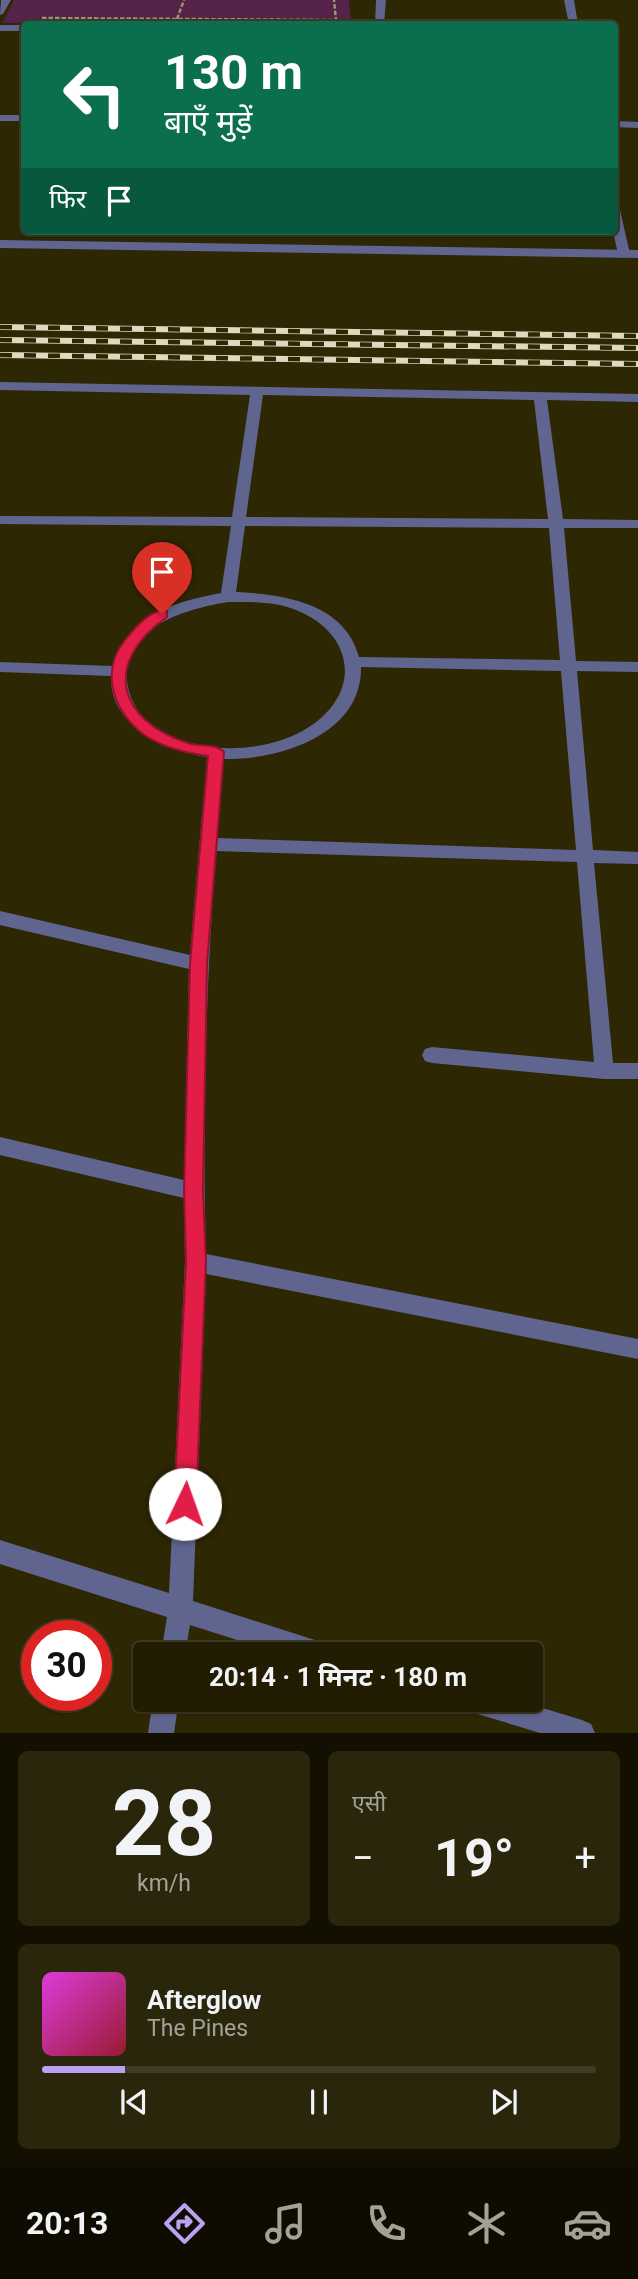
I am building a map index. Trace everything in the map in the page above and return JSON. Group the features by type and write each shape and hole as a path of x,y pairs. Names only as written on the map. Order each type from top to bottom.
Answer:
{"street":[{"path":"0,12 6,0"},
{"path":"380,21 381,0"},
{"path":"569,0 573,21"},
{"path":"0,27 21,28"},
{"path":"0,118 21,118"},
{"path":"618,124 638,125"},
{"path":"618,228 624,254"},
{"path":"0,244 638,254"},
{"path":"0,386 638,398"},
{"path":"228,597 257,391"},
{"path":"540,397 556,524 604,1070"},
{"path":"0,520 638,524"},
{"path":"228,597 274,598 310,611 337,630 355,662 353,688 334,719 294,744 237,755 186,748 145,728 121,698 117,671 123,651 143,627 162,614 195,603 228,597"},
{"path":"355,662 638,667"},
{"path":"0,667 117,671"},
{"path":"175,1642 180,1611 196,1262 194,1191 198,964 216,752"},
{"path":"209,844 638,858"},
{"path":"0,918 198,964"},
{"path":"432,1055 638,1071"},
{"path":"0,1146 194,1191"},
{"path":"196,1262 638,1349"},
{"path":"0,1552 282,1642"},
{"path":"161,1733 164,1712"},
{"path":"513,1712 582,1733"}],"path":[{"path":"177,19 184,0"},
{"path":"31,18 336,20 334,0"}],"shaded area":[{"path":"14,0 349,0 351,21 21,21 2,23"}],"railway":[{"path":"0,327 638,336"},
{"path":"0,340 638,348"},
{"path":"0,355 638,364"}],"route":[{"path":"162,614 143,627 123,651 117,671 121,698 145,728 186,748 216,752 198,964 194,1191 196,1262 185,1504"}]}
